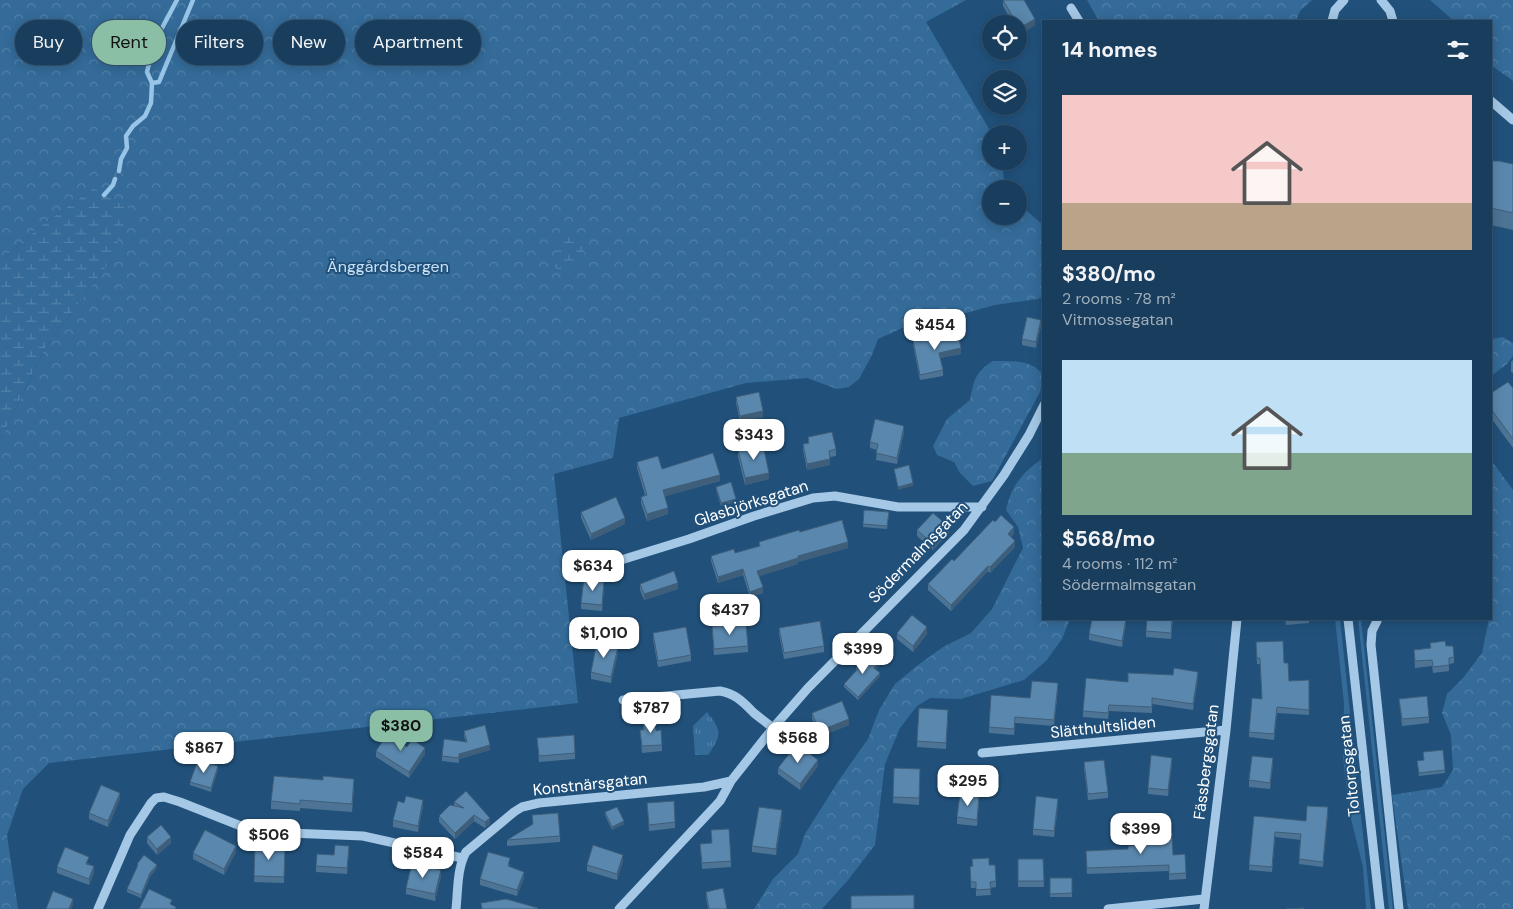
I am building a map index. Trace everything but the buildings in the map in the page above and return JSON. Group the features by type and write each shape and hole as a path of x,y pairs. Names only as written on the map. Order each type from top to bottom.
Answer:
{"street":[{"path":"1332,20 1336,10 1344,0"},
{"path":"1381,0 1390,11 1393,20"},
{"path":"1071,8 1077,20"},
{"path":"1492,102 1513,120"},
{"name":"Södermalmsgatan","path":"619,909 720,801 731,782 773,728 833,661 964,530 1004,476 1029,435 1042,409"},
{"name":"Glasbjörksgatan","path":"592,569 689,539 754,516 819,497 835,496 898,507 982,507"},
{"name":"Fässbergsgatan","path":"1204,909 1226,730 1237,620"},
{"name":"Toltorpsgatan","path":"1348,620 1380,909"},
{"path":"1377,621 1372,631 1371,646 1399,909"},
{"path":"623,700 720,691 730,693 741,699 773,728"},
{"name":"Slätthultsliden","path":"982,753 1226,730"},
{"name":"Konstnärsgatan","path":"462,858 471,847 506,818 528,805 704,787 731,782"},
{"path":"98,909 130,835 151,803 156,798 164,797 251,830 363,836 462,858 456,909"},
{"path":"1108,909 1204,899"}],"green space":[{"name":"Änggårdsbergen","path":"0,0 966,0 926,22 987,125 982,125 982,170 1003,170 1004,180 982,180 982,225 1027,225 1027,211 1042,224 1042,297 918,321 878,339 859,379 849,387 837,389 807,378 746,383 619,418 613,458 554,474 578,703 49,763 23,789 7,835 18,909 0,909 0,441 45,348 112,259 104,195 94,188 38,228 0,262"},
{"path":"1087,0 1312,0 1300,11 1296,20 1098,20"},
{"path":"1430,0 1513,0 1513,81 1492,66 1492,20 1453,20"},
{"path":"94,188 129,209 112,259 45,348 0,441 0,262 38,228"},
{"path":"582,237 585,259 565,276 550,263 563,238"},
{"path":"1503,337 1513,343 1513,356 1507,364 1492,375 1492,339"},
{"path":"993,361 1014,361 1028,364 1039,370 1042,374 1042,381 1040,392 992,481 973,486 960,473 954,462 937,455 933,446 947,419 970,400 976,377"},
{"path":"1042,459 1042,620 1070,620 1062,639 1046,661 1024,680 961,699 930,698 917,706 900,728 885,764 875,845 848,880 822,909 754,909 773,879 798,854 805,834 839,780 868,739 879,710 895,684 943,647 971,633 992,609 1023,548 1018,527 1006,510 1008,501 1019,479"},
{"path":"1492,461 1513,490 1513,909 1408,909 1392,795 1442,787 1453,770 1451,735 1442,713 1447,694 1463,678 1482,653 1489,620 1492,620"},
{"path":"1335,620 1340,620 1371,909 1366,909 1363,867 1350,815 1343,758 1344,703"},
{"path":"1358,620 1361,620 1393,909 1389,909"},
{"path":"707,712 718,729 718,738 708,755 695,755 693,726"}],"waterway":[{"path":"119,171 121,159 127,148 126,136 133,126 145,116 151,103 152,83 147,72 154,43 177,0"},
{"path":"152,83 159,82 193,0"},
{"path":"104,195 113,185 115,179"}]}
